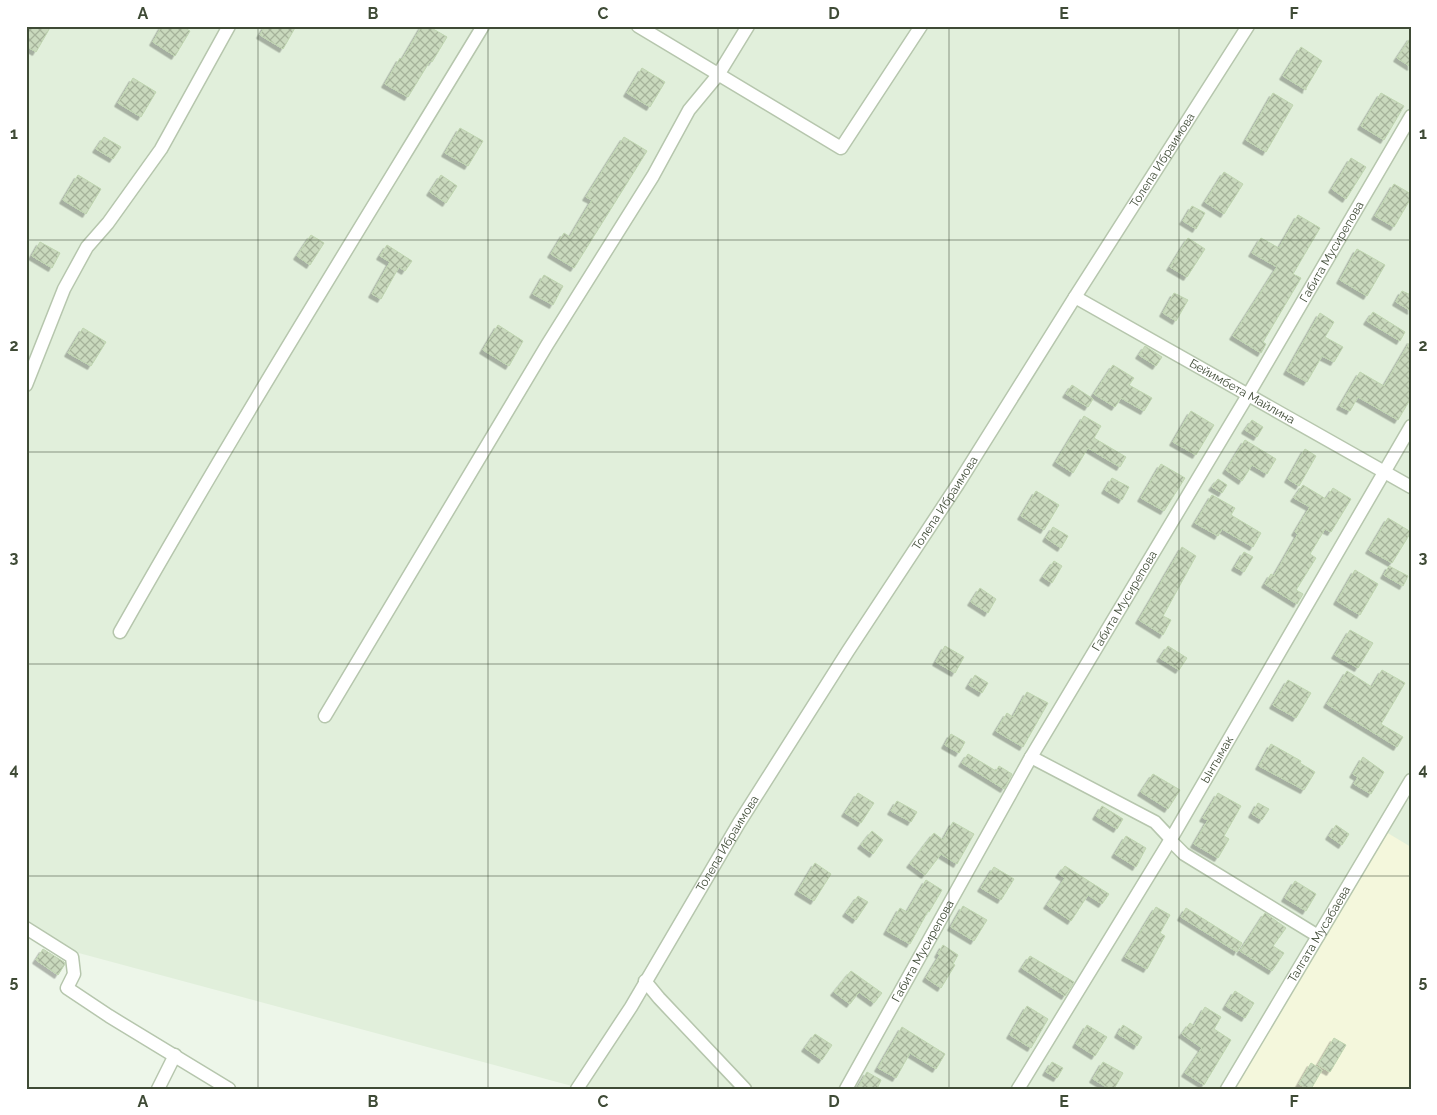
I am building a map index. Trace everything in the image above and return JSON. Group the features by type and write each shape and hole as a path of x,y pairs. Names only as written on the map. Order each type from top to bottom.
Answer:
{"street":[{"path":"26,385 64,289 87,248 108,223 161,149 229,26"},
{"path":"120,632 250,408 483,26"},
{"path":"638,26 841,148 921,26"},
{"path":"326,716 547,345 653,176 689,110 718,75 748,26"},
{"name":"Толепа Ибраимова","path":"577,1089 637,996 744,815 843,659 958,484 1248,26"},
{"name":"Габита Мусирепова","path":"846,1089 1031,757 1248,395 1411,116"},
{"name":"Бейимбета Майлина","path":"1075,297 1411,486"},
{"name":"Ынтымак","path":"1018,1089 1171,840 1411,426"},
{"path":"1031,757 1155,822 1184,854 1318,936"},
{"name":"Талгата Мусабаева","path":"1227,1089 1318,936 1407,794 1411,780"},
{"path":"26,928 72,957 74,974 68,988 109,1016 229,1089"},
{"path":"645,982 745,1089"},
{"path":"637,996 659,998"},
{"path":"158,1089 175,1055"}],"shaded area":[{"path":"26,26 1411,26 1411,1089 583,1089 75,952 26,919"},
{"path":"1386,832 1411,847 1411,1089 1234,1089"}],"building":[{"path":"26,26 51,26 36,52 26,46"},
{"path":"162,26 182,26 190,31 175,56 153,42"},
{"path":"265,26 296,26 283,49 260,35"},
{"path":"422,26 428,26 447,37 408,97 385,84"},
{"path":"1411,37 1411,67 1397,58"},
{"path":"1301,47 1322,61 1306,90 1283,76"},
{"path":"642,68 665,82 650,107 627,93"},
{"path":"133,78 156,92 141,117 118,103"},
{"path":"1273,93 1293,105 1266,152 1246,140"},
{"path":"1381,93 1404,106 1384,140 1361,126"},
{"path":"460,128 483,141 468,166 445,153"},
{"path":"104,137 121,147 113,159 96,149"},
{"path":"624,137 647,151 574,268 551,254 564,233 570,237 592,200 586,197"},
{"path":"1351,158 1366,167 1346,199 1332,189"},
{"path":"1224,172 1243,184 1224,214 1205,202"},
{"path":"78,175 101,189 86,214 63,200"},
{"path":"441,175 457,186 446,203 430,192"},
{"path":"1394,184 1411,194 1411,198 1394,227 1375,216"},
{"path":"1192,206 1205,213 1196,229 1183,221"},
{"path":"1298,215 1320,228 1293,274 1301,278 1263,342 1266,344 1261,353 1233,336 1277,267 1252,253 1261,238 1279,248"},
{"path":"311,235 324,243 310,265 297,256"},
{"path":"1188,238 1205,249 1187,277 1170,267"},
{"path":"40,242 60,253 52,268 32,256"},
{"path":"387,245 412,261 405,271 399,267 381,299 372,294 390,262 380,256"},
{"path":"1357,249 1385,265 1367,296 1340,280"},
{"path":"544,275 563,286 553,305 533,294"},
{"path":"1402,291 1411,295 1411,311 1396,302"},
{"path":"1174,293 1188,300 1176,321 1163,313"},
{"path":"1373,312 1405,332 1400,341 1367,321"},
{"path":"1320,313 1334,322 1325,337 1343,347 1334,362 1322,356 1307,382 1287,371"},
{"path":"498,325 523,341 509,366 483,350"},
{"path":"83,328 106,342 91,366 68,353"},
{"path":"1411,340 1411,398 1398,420 1358,397 1350,411 1340,406 1360,372 1384,386"},
{"path":"1145,346 1162,357 1156,366 1139,355"},
{"path":"1113,365 1134,378 1129,385 1152,398 1144,411 1121,398 1115,407 1094,394"},
{"path":"1072,385 1093,399 1088,407 1066,394"},
{"path":"1191,411 1214,425 1196,455 1173,442"},
{"path":"1084,416 1101,426 1094,438 1126,457 1120,467 1088,448 1073,473 1056,462"},
{"path":"1252,420 1263,427 1257,437 1245,430"},
{"path":"1245,440 1276,459 1267,474 1252,465 1242,481 1226,470"},
{"path":"1305,449 1316,456 1299,486 1288,479"},
{"path":"1161,464 1185,478 1164,511 1141,498"},
{"path":"1112,478 1129,487 1122,500 1105,490"},
{"path":"1218,479 1227,485 1222,493 1212,487"},
{"path":"1303,485 1326,499 1333,488 1351,499 1331,532 1325,529 1310,554 1316,558 1296,590 1303,594 1297,604 1265,584 1271,574 1274,576 1298,534 1295,532 1310,507 1294,498"},
{"path":"1036,491 1059,505 1044,530 1021,516"},
{"path":"1212,495 1235,508 1231,515 1261,533 1253,547 1222,529 1218,536 1195,523"},
{"path":"1388,518 1411,532 1392,563 1369,550"},
{"path":"1053,527 1068,536 1061,548 1046,538"},
{"path":"1182,547 1196,556 1163,616 1171,620 1163,635 1139,620"},
{"path":"1244,552 1253,557 1244,572 1235,567"},
{"path":"1054,561 1062,566 1052,583 1043,577"},
{"path":"1389,566 1408,576 1403,586 1384,575"},
{"path":"1355,570 1378,584 1360,615 1337,601"},
{"path":"980,588 996,599 988,613 971,602"},
{"path":"1350,630 1373,643 1358,668 1335,655"},
{"path":"945,646 964,657 955,673 936,662"},
{"path":"1168,646 1187,658 1179,670 1160,658"},
{"path":"1382,670 1405,683 1381,724 1403,737 1397,747 1327,704 1347,671 1372,687"},
{"path":"975,675 988,683 982,693 969,685"},
{"path":"1288,680 1311,693 1296,718 1273,705"},
{"path":"1027,692 1048,703 1023,747 996,731 1007,713 1013,717"},
{"path":"951,734 965,742 959,753 945,745"},
{"path":"1271,744 1301,761 1300,763 1315,772 1304,790 1259,766"},
{"path":"968,754 996,771 999,766 1012,774 1004,789 962,763"},
{"path":"1363,757 1384,772 1371,794 1354,784 1358,777 1353,774"},
{"path":"1153,774 1180,790 1168,809 1141,792"},
{"path":"858,793 874,803 861,823 845,813"},
{"path":"1218,793 1241,806 1224,836 1229,839 1218,858 1194,844 1208,820 1203,818"},
{"path":"897,801 917,812 911,822 891,811"},
{"path":"1258,803 1269,809 1262,820 1252,814"},
{"path":"1102,806 1123,819 1117,829 1096,816"},
{"path":"953,822 974,834 957,864 941,854 925,875 910,864 934,833 943,840"},
{"path":"1336,825 1349,834 1342,845 1329,836"},
{"path":"872,831 883,840 873,854 861,845"},
{"path":"1126,836 1146,848 1136,867 1115,854"},
{"path":"815,863 831,874 814,901 798,891"},
{"path":"1065,866 1109,894 1102,904 1088,895 1071,921 1047,905 1065,878 1059,874"},
{"path":"994,867 1014,879 1001,900 981,888"},
{"path":"926,880 942,890 910,944 887,931 900,908 907,912"},
{"path":"1295,881 1316,894 1306,911 1285,898"},
{"path":"858,896 868,902 856,920 846,913"},
{"path":"963,906 987,920 974,941 951,927"},
{"path":"1156,907 1170,915 1160,933 1165,936 1147,969 1125,957"},
{"path":"1186,908 1242,943 1237,952 1181,917"},
{"path":"1265,913 1286,928 1273,946 1284,953 1272,971 1240,951"},
{"path":"943,945 958,955 953,964 955,965 941,988 926,978 940,955 938,954"},
{"path":"43,949 64,962 65,964 58,975 36,960"},
{"path":"1030,956 1074,982 1065,996 1022,968"},
{"path":"851,971 882,993 874,1003 859,992 850,1004 834,992"},
{"path":"1235,991 1254,1003 1245,1018 1226,1006"},
{"path":"1027,1006 1048,1019 1031,1048 1010,1035"},
{"path":"1205,1007 1221,1017 1214,1029 1231,1040 1204,1085 1185,1073 1202,1048 1182,1034 1190,1023 1194,1026"},
{"path":"1087,1025 1107,1037 1095,1056 1076,1044"},
{"path":"1123,1025 1142,1037 1137,1046 1118,1034"},
{"path":"902,1027 945,1054 936,1069 910,1053 896,1078 878,1068"},
{"path":"815,1034 832,1045 822,1060 805,1048"},
{"path":"1334,1038 1346,1045 1330,1072 1318,1065"},
{"path":"1052,1062 1063,1068 1057,1078 1046,1072"},
{"path":"1103,1062 1123,1073 1114,1089 1110,1089 1093,1079"},
{"path":"1311,1063 1322,1070 1311,1089 1308,1089 1299,1084"},
{"path":"867,1072 881,1080 877,1089 857,1089"}]}
